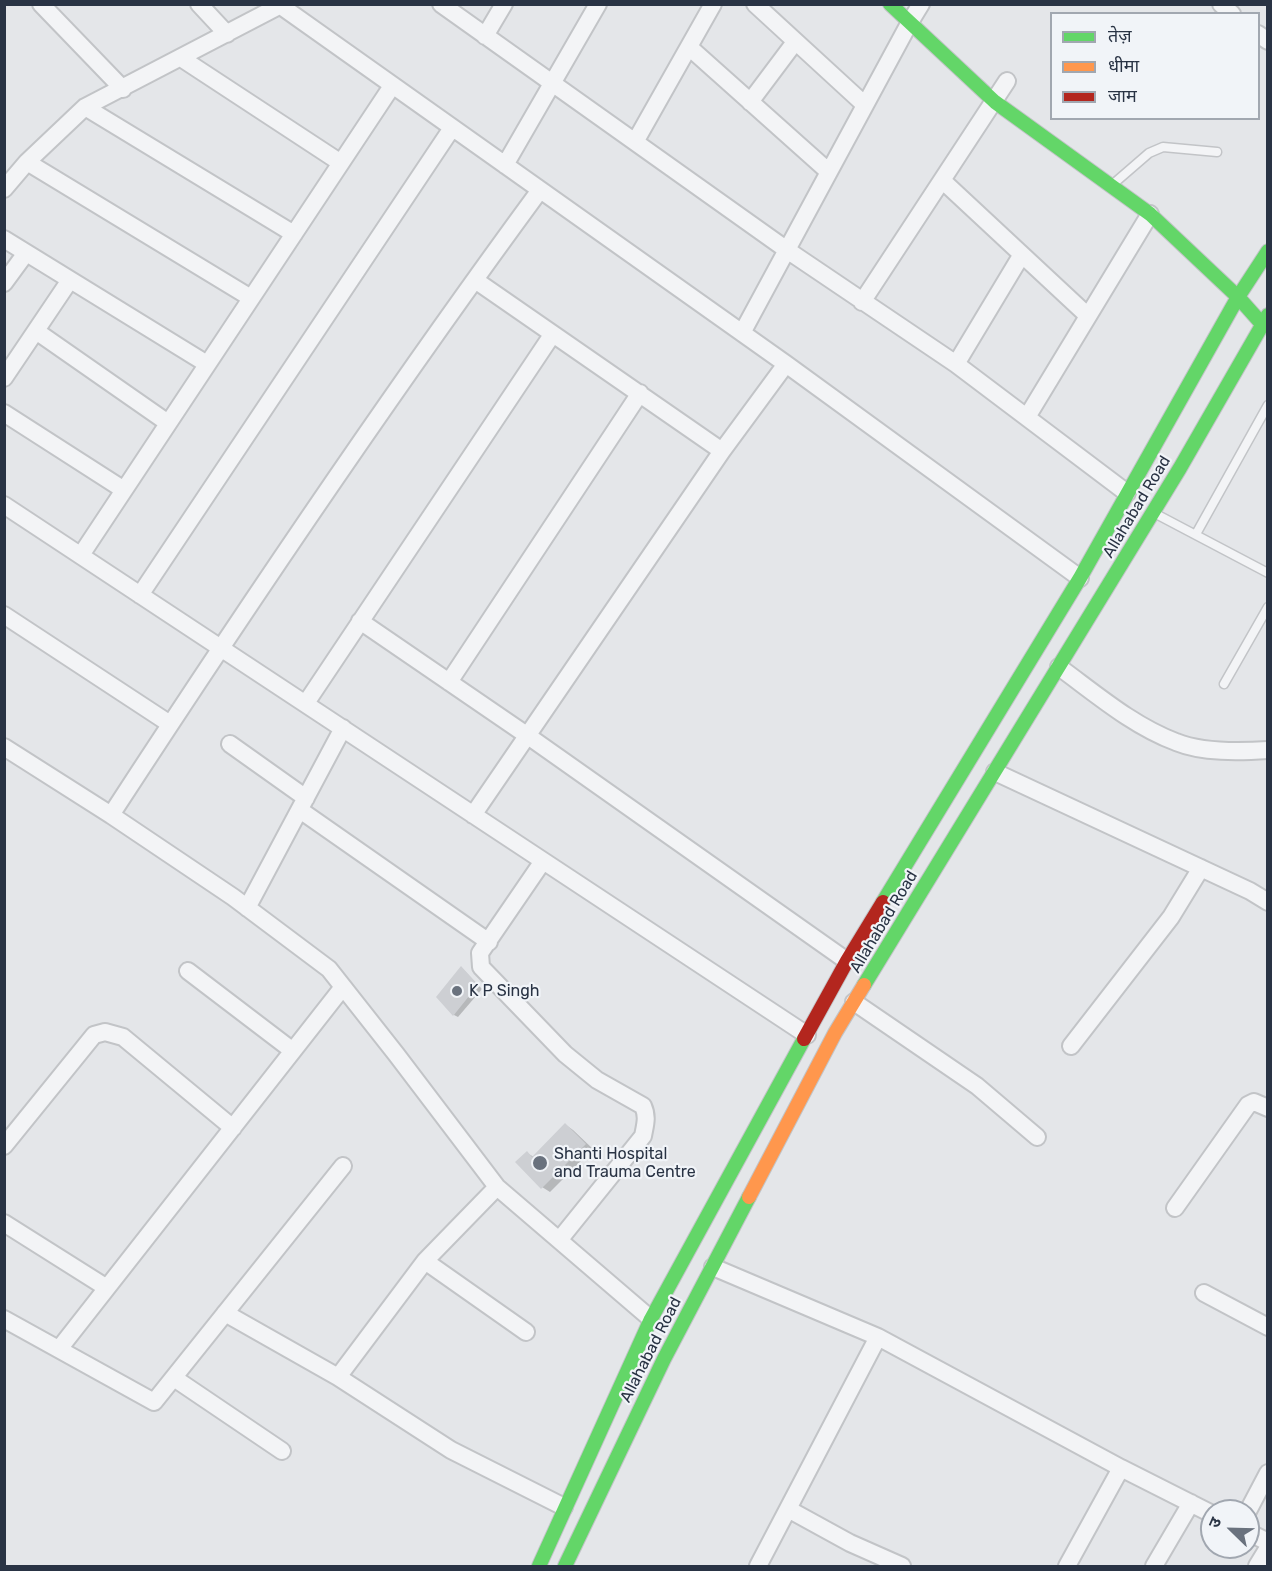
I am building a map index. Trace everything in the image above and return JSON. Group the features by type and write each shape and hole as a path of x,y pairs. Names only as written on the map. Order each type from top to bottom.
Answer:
{"main road":[{"path":"890,4 995,102 1150,214 1265,320"},
{"path":"539,1566 651,1319 847,961 1080,578 1238,297 1267,254"},
{"name":"Allahabad Road","path":"565,1566 664,1359 835,1033 1153,513 1265,320"}],"street":[{"path":"41,4 123,89"},
{"path":"199,4 227,34"},
{"path":"441,4 787,250 956,364 1127,493"},
{"path":"485,36 504,4"},
{"path":"505,165 598,4"},
{"path":"635,142 713,4"},
{"path":"755,4 865,105"},
{"path":"742,333 921,4"},
{"path":"4,189 27,162 85,108 282,5 392,86 786,364 1080,578"},
{"path":"750,102 795,42"},
{"path":"689,47 829,172"},
{"path":"181,58 341,163"},
{"path":"862,302 943,182 1007,81"},
{"path":"81,555 392,86"},
{"path":"85,108 294,234"},
{"path":"140,595 452,128"},
{"path":"27,162 251,298"},
{"path":"943,182 1088,316"},
{"path":"111,815 220,648 540,190"},
{"path":"1027,417 1150,214"},
{"path":"4,239 207,364"},
{"path":"4,283 26,253"},
{"path":"956,364 1021,256"},
{"path":"4,378 70,280"},
{"path":"475,280 722,451"},
{"path":"36,331 168,423"},
{"path":"306,703 552,334"},
{"path":"473,815 722,451 786,364"},
{"path":"448,682 640,393"},
{"path":"4,413 123,490"},
{"path":"4,505 807,1035"},
{"path":"4,615 170,723"},
{"path":"360,621 528,736 847,961"},
{"path":"1059,667 1145,728 1178,743 1235,752 1268,750"},
{"path":"247,908 343,728"},
{"path":"230,744 303,804 489,942"},
{"path":"6,750 111,815 247,908 329,969 497,1187 651,1319"},
{"path":"995,772 1250,891 1268,902"},
{"path":"543,861 480,953 481,967 565,1054 597,1080 643,1106 647,1120 643,1136 560,1239"},
{"path":"1071,1046 1171,917 1201,868"},
{"path":"188,971 293,1051"},
{"path":"59,1349 343,987"},
{"path":"854,1002 977,1086 1037,1137"},
{"path":"4,1146 94,1035 105,1032 123,1037 233,1128"},
{"path":"1175,1208 1248,1105 1254,1102 1268,1108"},
{"path":"4,1319 154,1402 343,1166"},
{"path":"338,1377 425,1261 497,1187"},
{"path":"4,1223 107,1288"},
{"path":"425,1261 526,1332"},
{"path":"713,1267 878,1337 1121,1468 1200,1508"},
{"path":"1204,1293 1268,1326"},
{"path":"225,1312 338,1377 451,1450 564,1507"},
{"path":"758,1566 878,1337"},
{"path":"174,1378 282,1451"},
{"path":"1067,1566 1121,1468"},
{"path":"1254,1499 1268,1473"},
{"path":"1154,1566 1191,1503"},
{"path":"788,1509 850,1543 902,1566"},
{"path":"1257,1566 1268,1548"}],"lane":[{"path":"1111,186 1149,153 1163,147 1217,152"},
{"path":"1196,534 1268,405"},
{"path":"1153,513 1268,573"},
{"path":"1224,684 1268,607"}],"building":[{"name":"K P Singh","path":"461,966 478,985 453,1016 436,997"},
{"path":"565,1123 586,1144 541,1189 515,1162 527,1151 532,1157"}],"traffic: fast":[{"path":"890,4 995,102 1150,214 1238,297 1262,324"},
{"path":"883,902 1080,578 1238,297 1268,251"},
{"path":"864,985 1180,468 1268,315"},
{"path":"539,1566 651,1319 804,1039"},
{"path":"565,1566 664,1359 749,1197"}],"traffic: slow":[{"path":"749,1197 835,1033 864,985"}],"traffic: jam":[{"path":"804,1039 883,902"}],"place":[{"name":"K P Singh","path":"457,991"},
{"name":"Shanti Hospital and Trauma Centre","path":"540,1163"}]}
